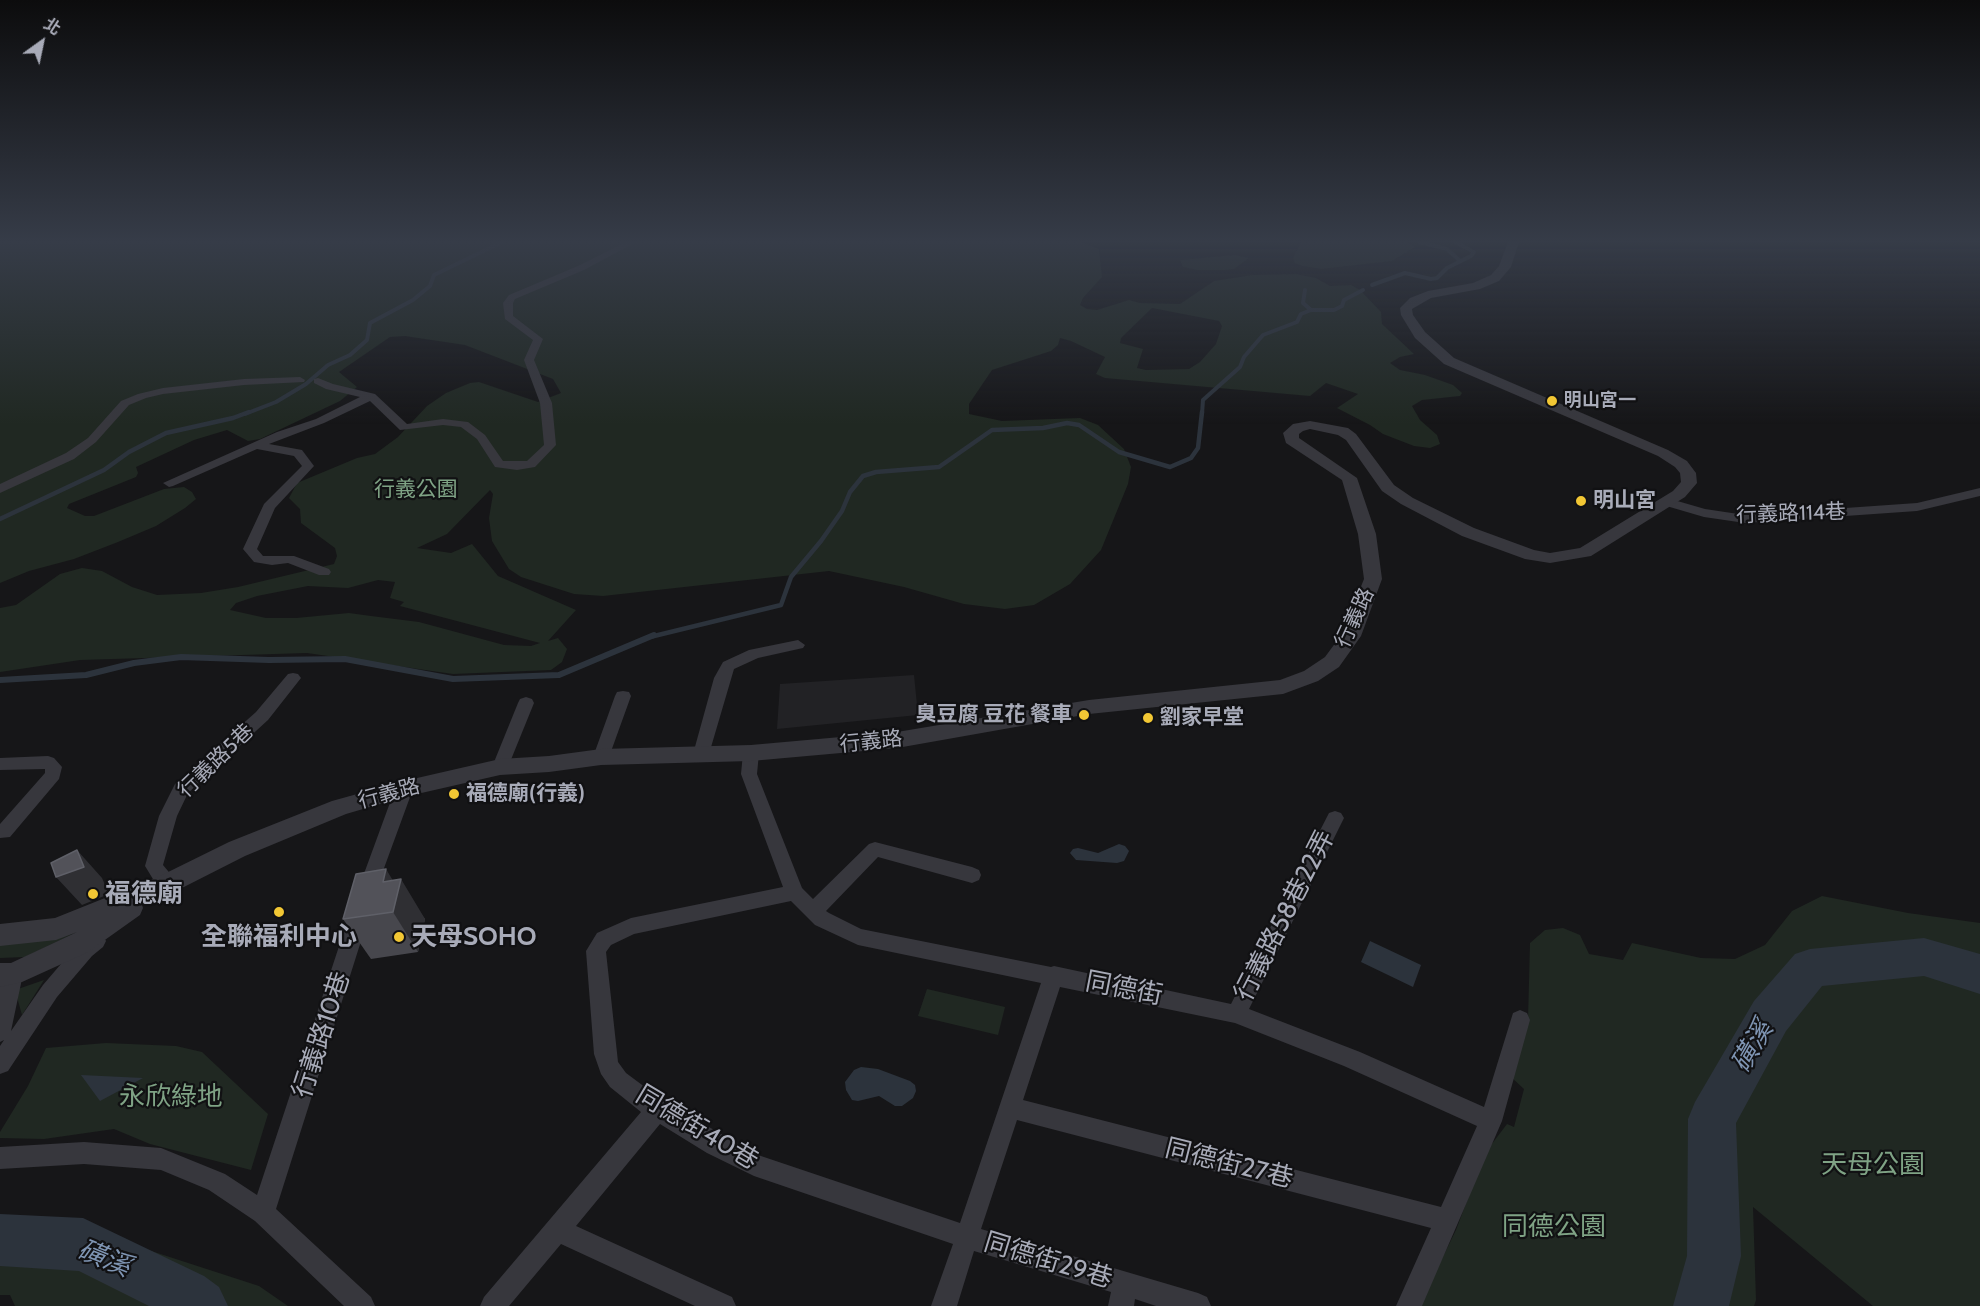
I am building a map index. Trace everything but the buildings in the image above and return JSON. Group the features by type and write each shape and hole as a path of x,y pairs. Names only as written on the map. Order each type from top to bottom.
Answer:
{"street":[{"path":"318,381 330,387 371,396 404,428 443,422 464,424 481,437 499,464 517,466 531,464 549,445 546,403 529,360 538,339 508,317 508,303"},
{"name":"行義路","path":"169,883 237,849 330,812 404,789 500,767 549,764 601,756 751,753 897,740 1089,707 1284,687 1311,676 1332,662 1351,636 1362,614 1373,579 1367,534 1349,478 1338,469 1299,448 1291,440 1291,433 1298,427 1310,425 1343,431 1351,437 1388,488 1407,501 1468,532 1531,555 1550,558 1585,552 1666,502 1689,483 1688,473 1681,464 1663,453 1449,361 1420,335 1407,315 1406,308 1412,303"},
{"path":"0,489 70,456 92,440 125,403 142,396 163,391 244,382 300,380"},
{"path":"169,483 292,429 320,420 371,396"},
{"path":"257,445 298,453 308,466 269,507 250,549 259,559 272,561 289,559 324,572"},
{"name":"行義路114巷","path":"1666,502 1704,513 1745,519 1917,507 1980,492"},
{"path":"701,754 722,678 728,666 754,654 798,645"},
{"name":"行義路5巷","path":"169,883 161,877 154,866 168,816 181,789 262,716 292,678"},
{"path":"601,756 623,696"},
{"path":"500,767 526,703"},
{"name":"同德街","path":"751,753 749,774 795,893 822,919 858,937 1054,975 1236,1014 1352,1059 1491,1121"},
{"path":"0,764 48,762 54,767 53,775 4,832"},
{"name":"行義路10巷","path":"263,1213 334,1001 370,880 404,789"},
{"name":"行義路58巷22弄","path":"1236,1014 1335,818"},
{"path":"813,911 875,849 972,875"},
{"path":"0,935 56,929 169,883"},
{"path":"0,1032 7,975 79,944 169,883"},
{"path":"0,1064 50,991 85,950 169,883"},
{"name":"同德街40巷","path":"795,893 631,926 615,931 604,939 596,951 605,1054 609,1067 618,1080 657,1110 754,1165 967,1237"},
{"path":"944,1306 1054,975"},
{"path":"1409,1306 1491,1121 1520,1020"},
{"name":"同德街27巷","path":"1010,1107 1447,1220"},
{"path":"493,1306 657,1110"},
{"path":"0,1158 84,1153 161,1159 217,1182 263,1213 362,1306"},
{"path":"556,1229 723,1306"},
{"name":"同德街29巷","path":"967,1237 1123,1295 1198,1306"}],"shaded area":[{"path":"914,675 918,715 777,729 780,684"},
{"path":"1119,844 1125,846 1129,851 1124,861 1117,863 1076,860 1070,853 1073,849 1078,848 1098,853"},
{"path":"1370,941 1421,965 1413,987 1361,962"},
{"path":"861,1067 878,1069 910,1081 915,1085 916,1091 913,1098 902,1106 895,1106 879,1096 858,1101 852,1100 846,1090 845,1082 854,1070"},
{"path":"81,1075 143,1078 100,1101"}],"green space":[{"name":"行義公園","path":"0,303 1081,303 1080,305 1087,309 1097,310 1120,303 1372,303 1381,312 1382,324 1414,354 1400,357 1390,363 1400,370 1425,375 1453,385 1462,393 1460,396 1422,400 1412,406 1420,420 1437,435 1440,444 1430,448 1414,446 1383,434 1337,408 1358,394 1326,383 1310,396 1105,378 1096,374 1105,357 1060,338 1058,345 1051,351 992,370 969,404 969,414 1002,421 1080,418 1098,425 1124,449 1131,467 1128,484 1101,550 1070,584 1034,605 1005,609 964,604 904,587 829,571 603,596 574,594 521,577 509,569 492,541 489,518 493,494 490,490 447,534 417,548 451,553 472,544 498,576 576,610 548,641 558,638 567,649 562,662 551,670 453,674 307,653 80,660 0,672 0,608 16,605 60,574 82,568 102,571 132,587 157,595 201,593 238,587 334,564 337,556 335,548 301,523 300,509 289,498 297,483 357,458 375,454 398,437 427,406 446,393 470,383 479,382 538,402 561,393 553,379 465,345 405,336 390,337 339,372 357,387 340,401 260,439 248,441 227,430 194,440 136,467 138,473 136,477 69,504 67,508 85,516 94,516 164,489 184,487 192,492 196,499 156,526 74,559 29,571 0,583","holes":["1152,308 1219,321 1222,326 1216,344 1200,362 1189,369 1146,370 1137,368 1143,349 1120,343 1121,338","378,580 395,582 390,598 404,602 400,606 540,643 531,646 504,645 419,622 349,613 296,618 266,618 230,610 236,603 257,596 308,586 348,588"]},
{"path":"1822,896 1908,913 1980,923 1980,1306 1873,1306 1753,1207 1756,1300 1754,1306 1419,1306 1456,1230 1485,1153 1507,1124 1514,1127 1524,1089 1511,1077 1528,1020 1530,943 1545,930 1563,928 1580,935 1589,954 1623,960 1632,943 1701,958 1735,959 1765,945 1792,911"},
{"path":"87,927 25,957 0,958 0,943"},
{"path":"44,980 22,1015 15,990"},
{"path":"927,989 1005,1007 998,1035 918,1016"},
{"name":"永欣綠地","path":"106,1043 176,1046 202,1052 268,1114 251,1170 150,1144 114,1129 44,1139 0,1138 0,1132 28,1086 46,1048"},
{"path":"0,1226 25,1226 105,1236 259,1286 288,1306 15,1306 10,1295 0,1295"}],"waterway":[{"path":"245,414 276,402 306,384 328,365 350,355 367,340 370,323 407,303"},
{"path":"1303,303 1311,310"},
{"path":"1311,310 1334,310 1343,303"},
{"path":"1202,414 1203,400 1240,367 1244,357 1263,335 1297,322 1301,314 1311,310"},
{"path":"0,519 104,470 129,452 166,433 233,418 249,412"},
{"path":"650,637 781,605 791,577 821,541 842,511 850,492 863,476 876,472 939,467 992,430 1043,428 1067,423 1079,425 1119,452 1170,467 1191,458 1198,448 1202,412"},
{"path":"0,680 86,675 134,663 181,657 269,660 345,659 453,679 559,675 654,635"},
{"name":"磺溪","path":"1701,1306 1714,1256 1712,1119 1770,1016 1810,968 1924,957 1980,974"},
{"name":"磺溪","path":"0,1240 83,1245 185,1295 200,1306"}],"place":[{"name":"明山宮一","path":"1552,401"},
{"name":"明山宮","path":"1581,501"},
{"name":"臭豆腐 豆花 餐車","path":"1084,715"},
{"name":"劉家早堂","path":"1148,718"},
{"name":"福德廟(行義)","path":"454,794"},
{"name":"福德廟","path":"93,894"},
{"name":"全聯福利中心","path":"279,912"},
{"name":"天母SOHO","path":"399,937"}],"park label":[{"name":"天母公園","path":"1873,1165"},
{"name":"同德公園","path":"1554,1227"}]}
